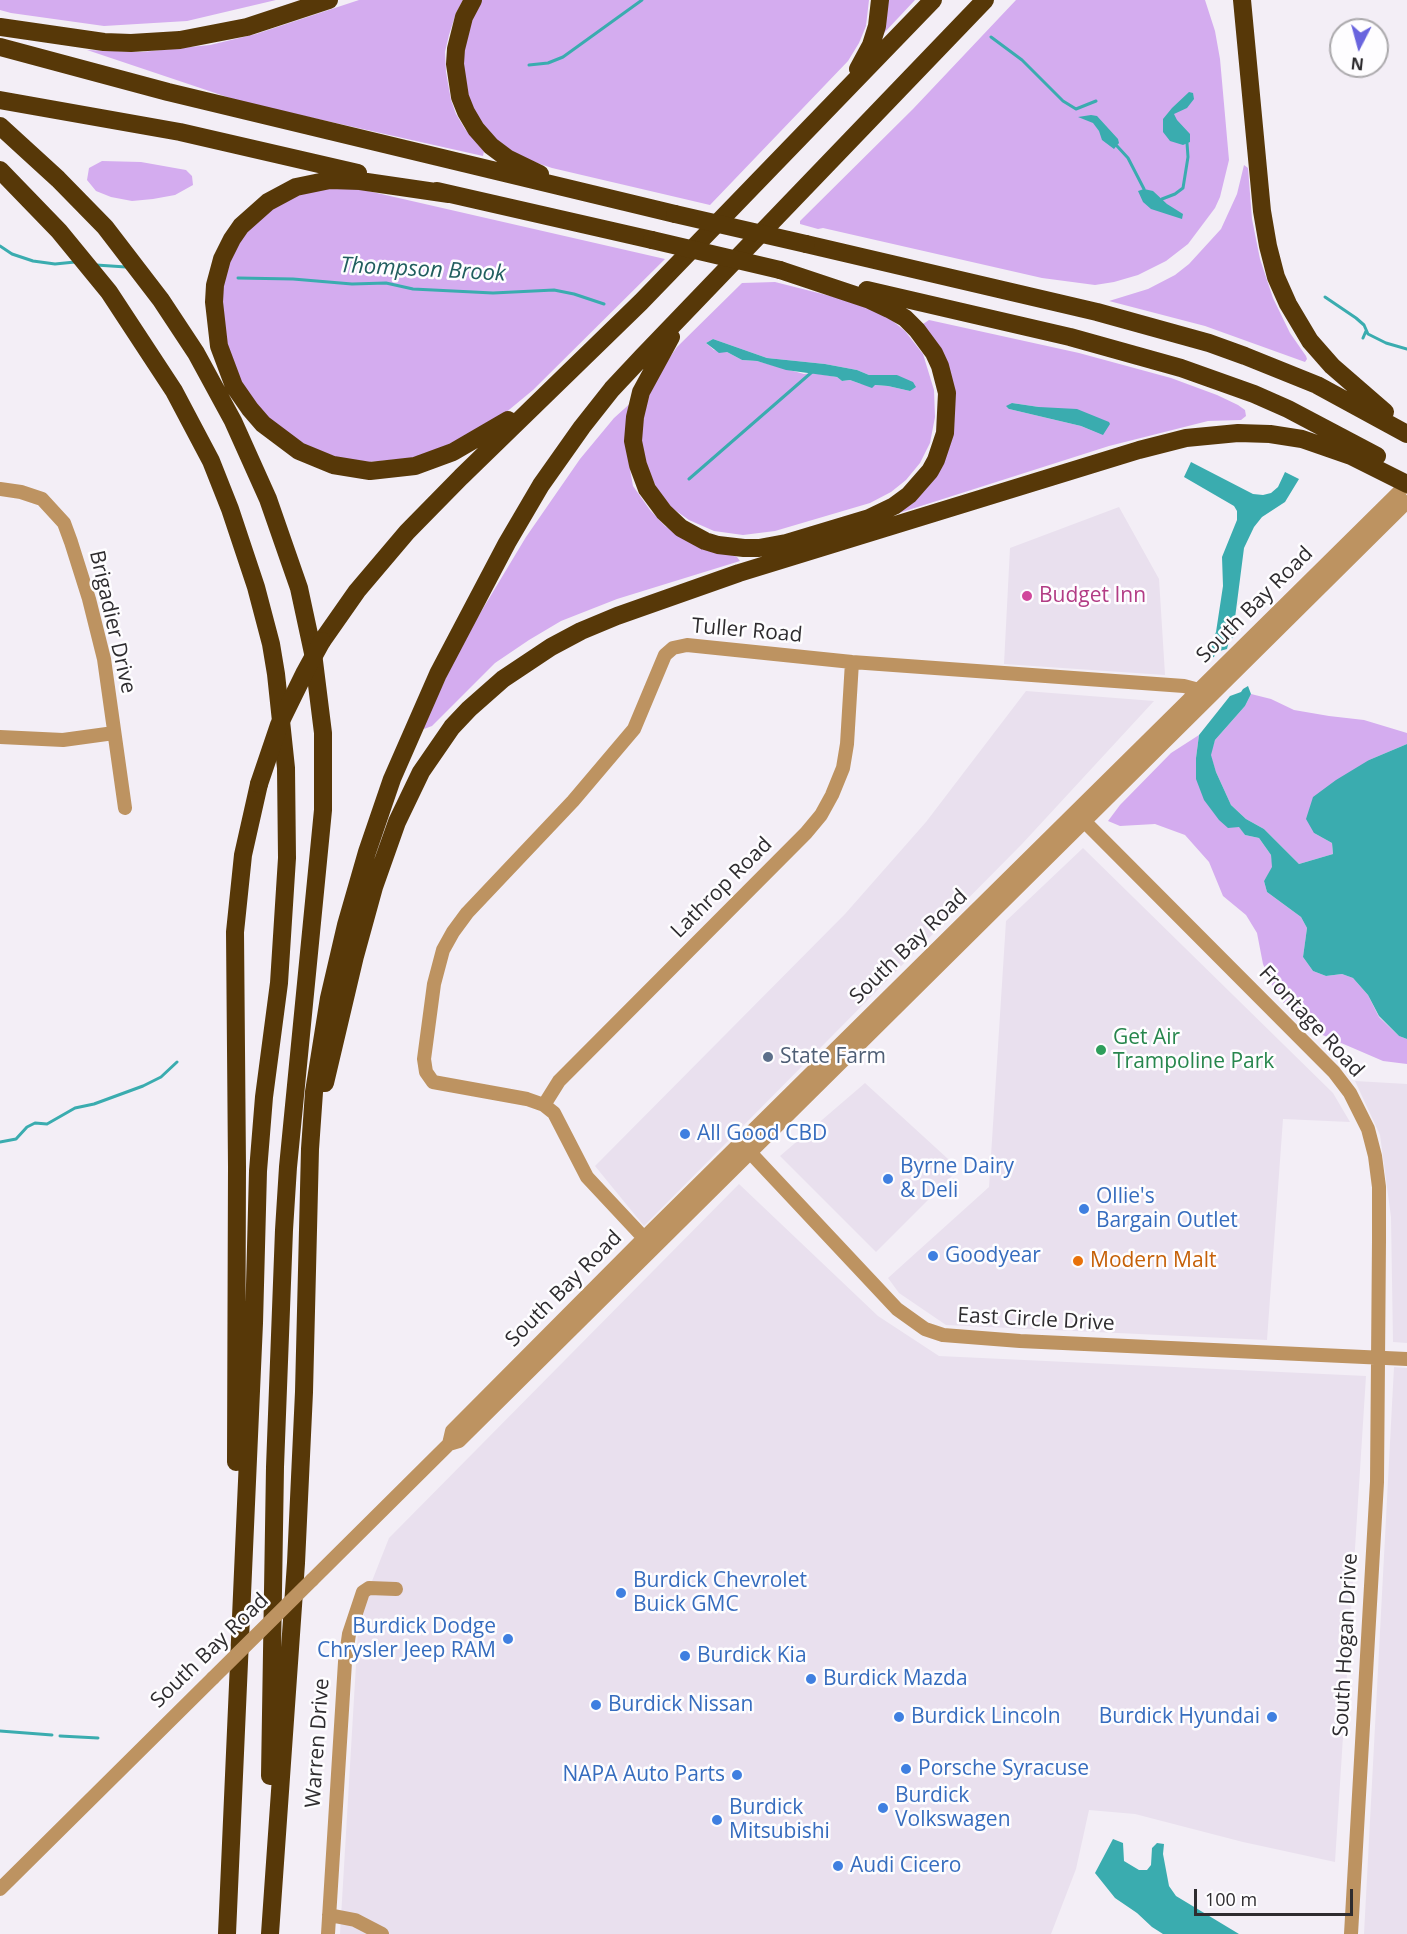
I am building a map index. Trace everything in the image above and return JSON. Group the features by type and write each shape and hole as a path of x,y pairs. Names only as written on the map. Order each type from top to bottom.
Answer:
{"highway":[{"path":"0,27 104,42 163,42 227,32 329,0"},
{"path":"473,0 459,33 455,64 460,97 476,129 491,146 507,158 540,174 600,197"},
{"path":"833,103 864,60 871,45 877,26 880,0"},
{"path":"240,1620 236,1437 236,932 243,855 259,784 279,725 322,641 357,591 401,539 668,274 933,0"},
{"path":"269,1934 296,1563 304,1392 310,1149 314,1092 322,1036 346,925 379,815 406,743 430,692 507,543 560,456 612,389 984,0"},
{"path":"1242,0 1262,211 1276,277 1294,317 1320,352 1346,379 1407,433"},
{"path":"0,47 158,90 600,197 1097,312 1209,343 1272,366 1317,385 1407,433"},
{"path":"0,100 66,110 210,138 1070,337 1181,368 1254,394 1288,409 1388,468 1407,484"},
{"path":"0,126 74,195 121,248 161,300 196,353 222,399 246,447 277,522 299,588 320,701 323,741 321,840 289,1156 283,1242 274,1489 269,1934"},
{"path":"0,170 59,231 109,292 174,391 221,486 239,533 262,606 271,644 281,707 288,798 285,892 279,983 264,1098 258,1171 254,1323 227,1934"},
{"path":"448,194 360,181 324,181 296,186 252,214 236,232 225,252 214,294 217,338 234,386 263,424 299,451 345,468 381,471 415,466 453,452 506,422 558,383"},
{"path":"702,296 673,334 648,378 635,417 633,441 638,465 647,489 659,507 681,528 693,535 718,545 744,548 786,543 883,513 909,495 921,483 942,447 948,406 940,366 926,340 905,318 870,300 780,270"},
{"path":"310,1149 355,956 386,853 409,795 426,764 452,727 503,679 533,658 581,631 702,585 1139,450 1186,438 1238,433 1286,437 1332,448 1407,475"}],"street":[{"name":"South Bay Road","path":"0,1889 449,1444 459,1441 746,1147 1204,694 1407,484"},
{"name":"Brigadier Drive","path":"0,489 21,492 42,499 63,524 89,599 104,659 124,808"},
{"name":"South Bay Road","path":"1204,694 1407,502"},
{"name":"Tuller Road","path":"544,1105 527,1098 433,1082 425,1068 424,1059 434,984 443,950 467,913 573,801 634,729 665,655 673,648 687,645 852,662 1184,686 1204,694"},
{"name":"Lathrop Road","path":"544,1105 559,1081 806,833 821,815 843,768 847,744 852,662"},
{"path":"0,737 63,740 114,733"},
{"name":"Frontage Road","path":"1080,817 1311,1047 1350,1093 1368,1129 1375,1156 1379,1187 1379,1358"},
{"path":"544,1105 554,1113 587,1177 644,1238"},
{"name":"South Bay Road","path":"449,1444 452,1431 644,1238 746,1147"},
{"name":"East Circle Drive","path":"746,1147 897,1309 919,1326 943,1335 1407,1359"},
{"name":"South Hogan Drive","path":"1351,1934 1377,1482 1379,1358"},
{"name":"Warren Drive","path":"328,1934 345,1662 349,1634 363,1592 369,1588 396,1589"},
{"path":"329,1915 355,1920 382,1934"}],"shaded area":[{"path":"0,0 276,0 187,21 104,26 11,13 0,10"},
{"path":"359,0 463,0 449,35 445,52 446,72 456,114 465,129 484,151 483,156 242,102 87,50 142,52 210,45 256,34"},
{"path":"479,0 869,0 866,26 848,61 710,205 552,168 522,158 490,135 474,111 462,78 465,30"},
{"path":"883,0 915,0 884,33"},
{"path":"1016,0 1205,0 1215,31 1220,59 1229,160 1215,208 1188,244 1166,261 1138,275 1095,285 1042,278 800,224 800,221 913,109"},
{"path":"102,161 141,162 186,170 192,176 193,185 175,195 153,199 132,201 111,197 96,191 87,180 89,168"},
{"path":"1244,165 1248,168 1252,219 1260,259 1273,298 1290,333 1306,356 1305,362 1205,326 1109,301 1148,289 1175,275 1189,264 1221,229 1237,194"},
{"path":"355,188 665,259 533,390 504,414 471,434 421,457 369,462 334,457 309,447 271,422 241,383 227,350 221,297 227,269 239,240 270,209 310,189"},
{"path":"775,282 858,303 884,314 905,331 923,354 934,390 935,417 930,443 920,463 906,480 891,492 870,503 775,531 743,535 714,531 689,520 672,508 657,489 639,443 649,387 677,347 742,283","holes":["713,339 767,358 825,364 857,370 869,375 897,375 910,391 888,386 861,384 850,380 842,381 837,377 813,373 804,374 757,361 742,360 727,352 714,350 706,343"]},
{"path":"929,320 1079,353 1171,378 1238,405 1245,410 1246,416 1241,420 1208,421 1109,446 899,513 952,432 923,324","holes":["1012,403 1039,407 1103,435 1081,426 1009,409"]},
{"path":"634,400 629,464 633,486 665,526 680,536 737,557 740,561 617,599 561,621 495,663 432,726 424,729 424,724 464,640 526,537 580,459 614,418"},
{"path":"1119,507 1159,579 1165,675 1004,664 1010,548"},
{"path":"1026,691 1154,701 1022,844 644,1226 595,1166 845,914 926,822"},
{"path":"1251,694 1271,699 1294,710 1364,720 1407,733 1407,744 1369,760 1314,833 1332,843 1333,854 1299,864 1264,829 1246,819 1231,805 1210,754 1215,740 1245,706"},
{"path":"1199,735 1196,758 1245,835 1259,838 1271,855 1273,867 1264,881 1267,892 1301,917 1307,928 1303,957 1313,971 1326,976 1342,974 1353,978 1368,995 1379,1017 1399,1036 1407,1039 1407,1064 1383,1061 1318,1033 1296,1018 1275,992 1263,964 1257,933 1246,915 1223,896 1209,862 1185,835 1155,824 1120,826 1108,821 1120,805 1171,753"},
{"path":"1083,848 1333,1093 1350,1122 1283,1119 1267,1340 946,1325 899,1293 888,1278 989,1187 1006,921"},
{"path":"1355,1081 1407,1084 1407,1343 1393,1342 1391,1217 1380,1135"},
{"path":"865,1083 959,1169 876,1252 780,1156"},
{"path":"739,1184 878,1316 939,1356 1366,1376 1335,1862 1243,1842 1135,1814 1089,1810 1076,1869 1051,1934 340,1934 359,1614 389,1538"},
{"path":"1394,1367 1407,1368 1407,1934 1364,1934"}],"water":[{"path":"1189,92 1193,93 1194,99 1187,108 1174,114 1190,134 1190,142 1183,145 1170,141 1163,132 1163,119"},
{"path":"1097,116 1118,139 1119,143 1114,149 1102,140 1093,123 1078,117"},
{"path":"1144,189 1153,191 1183,214 1182,219 1151,209 1143,202 1138,191"},
{"path":"713,339 767,358 825,364 857,370 869,375 897,375 913,382 916,387 910,391 888,386 875,385 872,388 850,380 842,381 837,377 786,370 757,361 742,360 727,352 719,353 706,343"},
{"path":"1012,403 1077,409 1110,424 1103,435 1081,426 1009,409 1006,406"},
{"path":"1191,462 1253,494 1271,493 1278,487 1285,472 1299,479 1285,502 1262,517 1254,527 1244,548 1235,618 1238,628 1236,635 1229,641 1227,649 1216,652 1214,657 1205,659 1216,632 1223,586 1222,557 1237,520 1237,511 1234,506 1184,477"},
{"path":"1248,686 1251,694 1245,706 1215,740 1211,755 1231,805 1246,819 1264,829 1299,864 1333,854 1332,843 1314,833 1306,819 1313,797 1369,760 1407,744 1407,1039 1399,1036 1379,1016 1368,995 1353,978 1342,974 1326,976 1313,971 1303,957 1307,928 1301,917 1267,892 1264,881 1272,867 1271,855 1259,838 1245,835 1239,827 1228,828 1204,800 1196,779 1199,735 1230,696 1241,692"},
{"path":"1113,1839 1123,1843 1124,1861 1139,1870 1147,1870 1151,1865 1152,1848 1157,1843 1164,1844 1163,1854 1169,1886 1176,1896 1239,1934 1163,1934 1152,1927 1115,1898 1095,1873"}],"waterway":[{"path":"529,65 548,63 563,57 642,0"},
{"path":"991,37 1022,60 1063,101 1076,109 1096,101"},
{"path":"1162,199 1183,188 1188,157 1187,143"},
{"path":"1117,146 1128,158 1144,189"},
{"name":"Thompson Brook","path":"0,246 12,254 33,261 55,264 75,262"},
{"name":"Thompson Brook","path":"96,265 126,267"},
{"name":"Thompson Brook","path":"238,278 293,279 352,284 386,283 413,289 493,293 554,290 604,304"},
{"path":"1325,297 1356,318 1364,325 1368,334 1386,343 1407,349"},
{"name":"Thompson Brook","path":"1363,338 1366,331"},
{"path":"689,479 812,372"},
{"path":"0,1142 16,1139 27,1127 35,1123 47,1124 75,1108 94,1104 143,1086 161,1077 177,1062"},
{"path":"0,1731 52,1735"},
{"path":"60,1736 98,1738"}],"place":[{"name":"Budget Inn","path":"1027,596"},
{"name":"Get Air Trampoline Park","path":"1101,1050"},
{"name":"State Farm","path":"768,1057"},
{"name":"All Good CBD","path":"685,1134"},
{"name":"Byrne Dairy & Deli","path":"888,1179"},
{"name":"Ollie's Bargain Outlet","path":"1084,1209"},
{"name":"Goodyear","path":"933,1256"},
{"name":"Modern Malt","path":"1078,1261"},
{"name":"Burdick Chevrolet Buick GMC","path":"621,1593"},
{"name":"Burdick Dodge Chrysler Jeep RAM","path":"508,1639"},
{"name":"Burdick Kia","path":"685,1656"},
{"name":"Burdick Mazda","path":"811,1679"},
{"name":"Burdick Nissan","path":"596,1705"},
{"name":"Burdick Lincoln","path":"899,1717"},
{"name":"Burdick Hyundai","path":"1272,1717"},
{"name":"Porsche Syracuse","path":"906,1769"},
{"name":"NAPA Auto Parts","path":"737,1775"},
{"name":"Burdick Volkswagen","path":"883,1808"},
{"name":"Burdick Mitsubishi","path":"717,1820"},
{"name":"Audi Cicero","path":"838,1866"}]}
